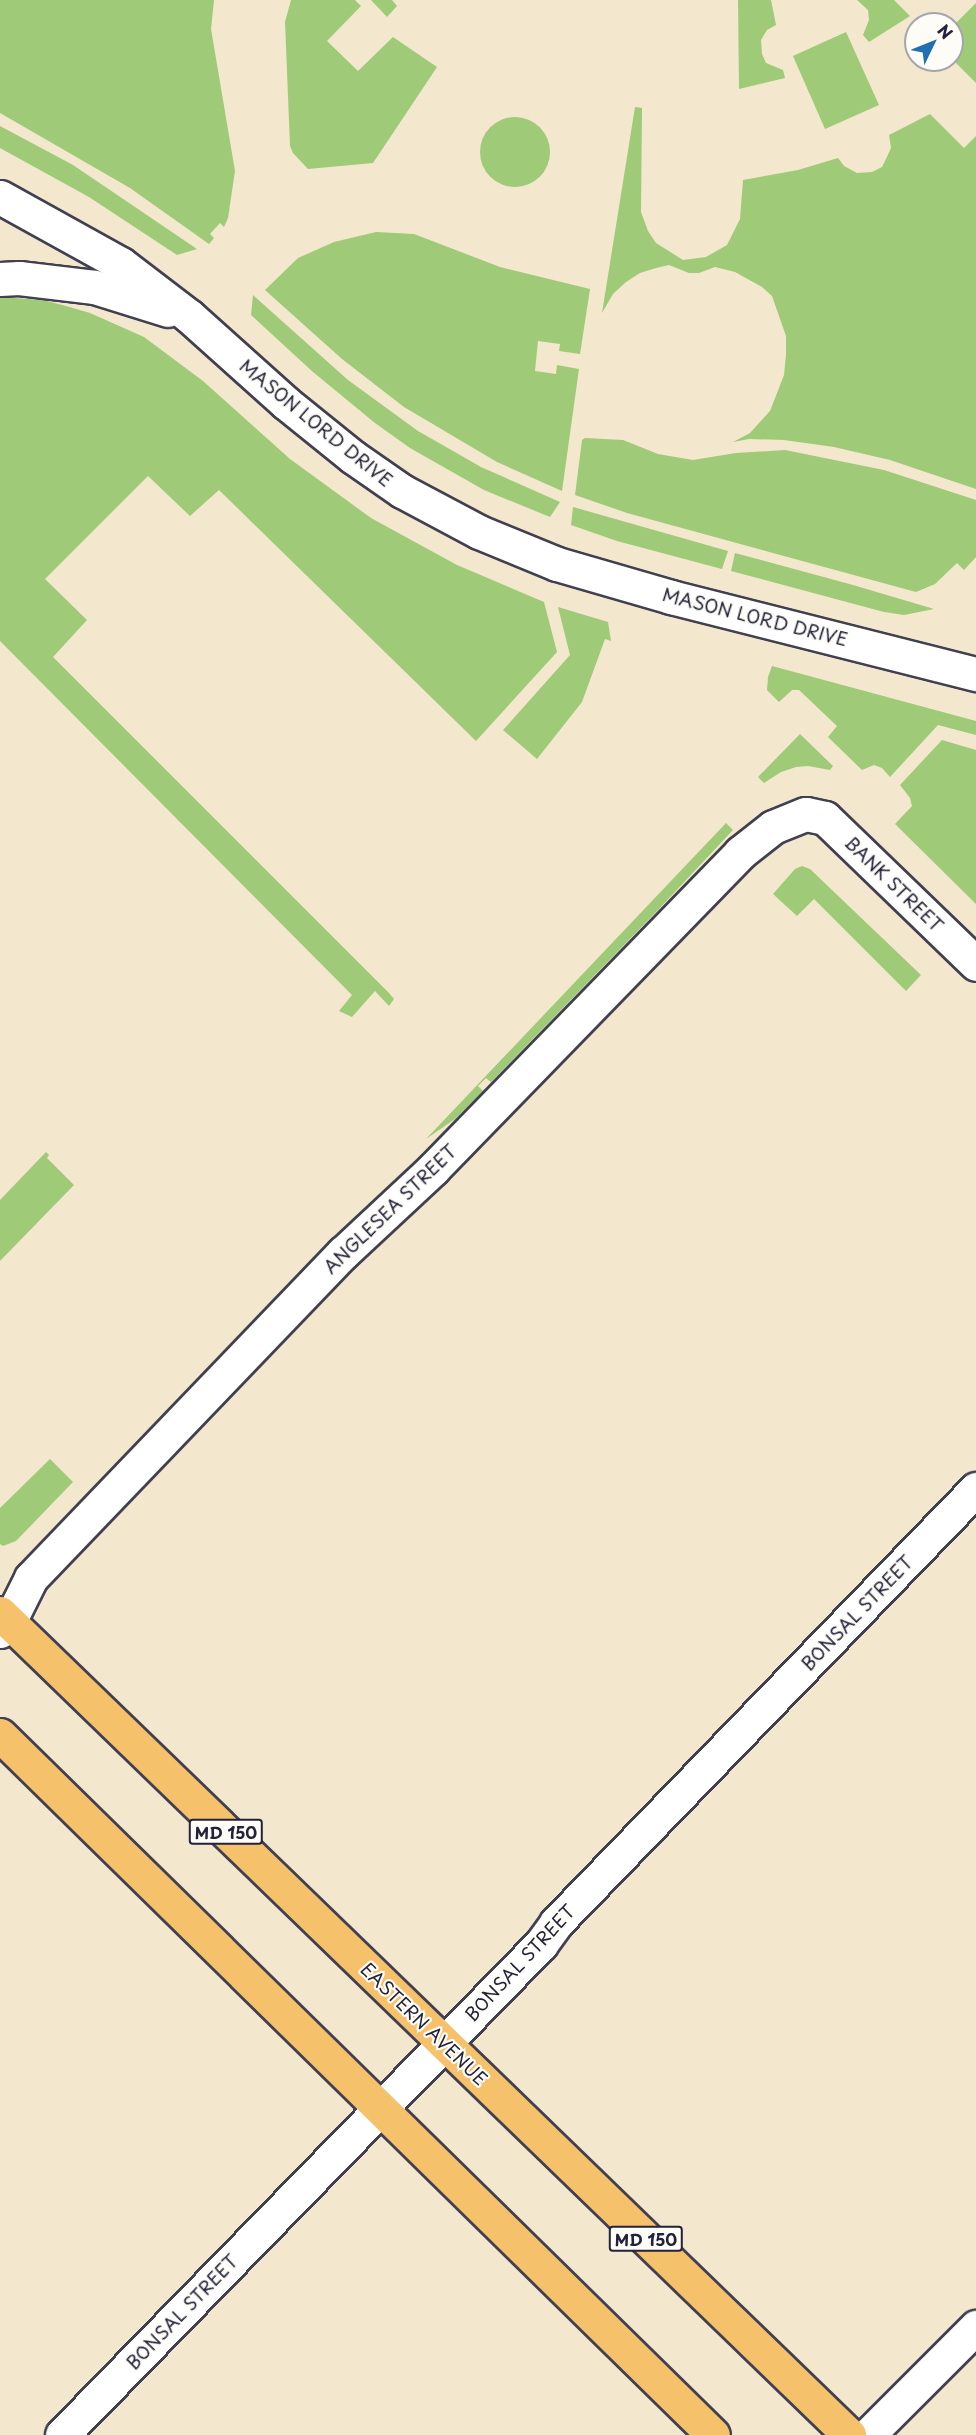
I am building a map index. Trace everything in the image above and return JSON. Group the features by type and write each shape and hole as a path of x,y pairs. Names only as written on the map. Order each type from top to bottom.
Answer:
{"main road":[{"name":"EASTERN AVENUE","path":"3,1622 849,2435"},
{"path":"0,1735 713,2435"}],"street":[{"name":"MASON LORD DRIVE","path":"0,196 121,264 189,316 286,403 353,457 402,491 479,532 557,564 660,594 976,674"},
{"path":"0,279 19,278 94,287 189,316"},
{"name":"BANK STREET","path":"806,814 825,818 837,828 976,964"},
{"name":"ANGLESEA STREET","path":"3,1622 31,1578 342,1253 433,1169 740,853 773,827 806,814"},
{"name":"BONSAL STREET","path":"62,2435 541,1944 556,1923 976,1489"},
{"path":"868,2435 976,2327"}],"green space":[{"path":"0,0 214,0 211,29 235,171 228,218 224,227 220,223 210,234 214,238 209,244 130,188 0,113"},
{"path":"291,0 355,0 361,6 327,41 358,71 393,37 437,67 373,163 308,169 293,153 290,146 285,22"},
{"path":"371,0 392,0 397,6 387,17"},
{"path":"738,0 771,0 776,25 767,30 761,40 762,54 766,63 783,70 785,78 739,89"},
{"path":"857,0 894,0 906,12 904,12 904,20 869,42 863,35 869,20 868,10"},
{"path":"976,3 976,83 964,71 964,15"},
{"path":"846,32 879,105 825,129 793,56"},
{"path":"635,107 642,108 641,212 648,231 656,243 683,260 706,257 727,245 740,219 743,180 798,170 838,158 844,166 857,173 872,172 882,167 886,159 891,148 889,135 930,114 964,148 976,136 976,489 890,460 834,447 784,440 749,439 733,442 750,433 770,411 784,375 786,355 786,336 772,296 762,287 735,272 715,267 699,273 689,273 669,265 656,268 640,273 626,282 613,294 602,313"},
{"path":"515,117 528,120 540,127 547,139 550,152 547,165 540,177 528,184 515,187 502,184 490,177 483,165 480,152 483,139 490,127 502,120"},
{"path":"0,126 73,165 197,249 177,255 89,197 0,148"},
{"path":"376,232 414,234 500,267 590,289 580,354 559,351 560,344 538,341 535,371 556,374 557,365 579,369 562,491 497,462 404,407 342,359 265,290 298,258 334,242"},
{"path":"253,295 348,380 418,431 481,467 560,502 550,517 484,490 410,448 375,423 313,372 251,315"},
{"path":"0,297 43,300 66,306 90,313 144,337 203,381 290,459 371,518 457,565 544,602 557,652 476,741 219,490 190,516 148,476 45,579 87,620 53,657 389,993 394,999 389,1006 375,991 352,1017 339,1011 352,995 0,641"},
{"path":"585,438 623,440 658,454 693,460 736,453 785,450 884,470 976,500 976,557 964,570 957,563 935,584 916,592 627,513 575,495 582,440"},
{"path":"573,507 728,551 722,569 617,541 571,525"},
{"path":"735,553 934,609 904,615 884,612 731,571"},
{"path":"558,607 608,622 611,641 605,639 582,702 537,759 503,730 570,655"},
{"path":"772,666 976,721 976,735 938,725 890,777 882,768 874,765 862,770 828,737 837,726 799,690 792,690 779,702 767,690"},
{"path":"800,734 833,766 830,770 808,766 796,767 781,772 764,783 758,777"},
{"path":"942,740 976,750 976,904 895,824 912,806 910,798 900,785"},
{"path":"726,823 733,830 657,911 491,1082 486,1078 478,1086 483,1091 455,1119 426,1139"},
{"path":"802,866 810,869 921,975 906,991 814,899 797,916 773,894 795,869"},
{"path":"46,1152 49,1155 47,1158 74,1185 0,1261 0,1200"},
{"path":"50,1459 73,1482 16,1541 3,1546 0,1544 0,1508"}]}
